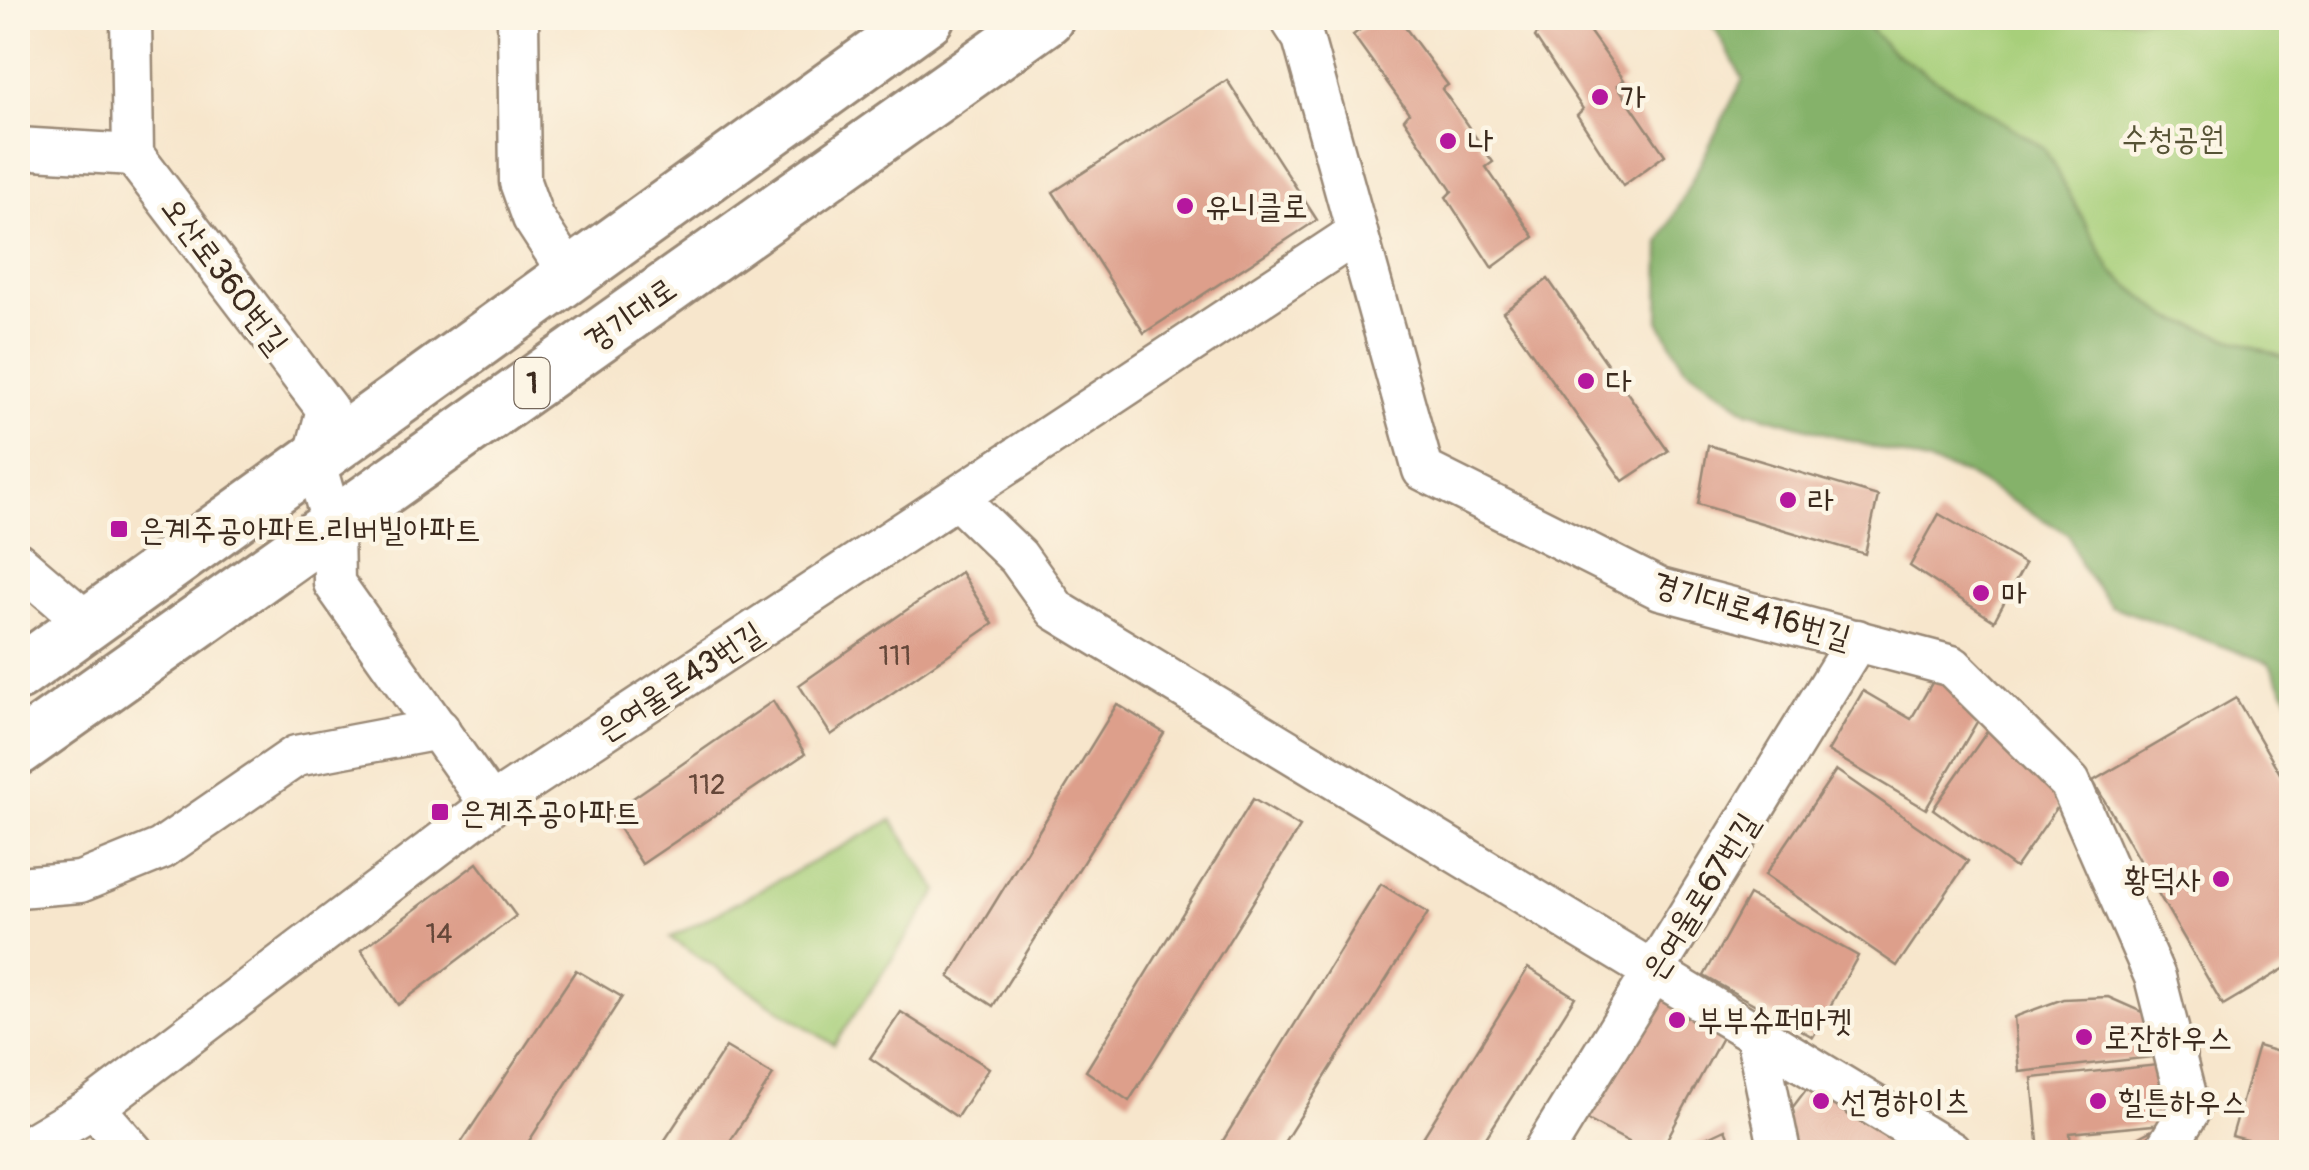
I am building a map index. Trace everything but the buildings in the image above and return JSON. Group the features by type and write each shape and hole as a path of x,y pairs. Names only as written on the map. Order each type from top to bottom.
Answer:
{"main road":[{"name":"경기대로","path":"18,674 927,18"},
{"name":"경기대로","path":"18,749 1046,18"}],"street":[{"path":"18,148 133,155 131,18"},
{"path":"518,18 520,182 532,218 570,275"},
{"name":"경기대로416번길","path":"1290,18 1303,38 1423,470 1660,589 1952,666 2070,783 2160,996 2189,1111 2164,1152"},
{"path":"18,114 57,151"},
{"name":"오산로360번길","path":"133,155 326,409 314,460 333,525 334,583 491,805"},
{"name":"은여울로43번길","path":"18,1152 94,1107 491,805 1358,233"},
{"path":"957,498 1018,557 1056,610 1948,1152"},
{"path":"18,562 88,623"},
{"name":"은여울로67번길","path":"1542,1152 1858,640"},
{"path":"18,887 80,882 162,849 296,756 439,729"},
{"path":"1756,1035 1780,1152"},
{"path":"94,1107 133,1152"}],"green space":[{"path":"1709,18 1860,18 1891,51 2044,148 2112,272 2168,317 2291,360 2291,703 2269,663 2111,606 2082,568 2068,534 1964,473 1748,411 1684,366 1659,321 1660,243 1743,79"},
{"name":"수청공원","path":"1860,18 2291,18 2291,360 2168,317 2112,272 2044,148 1891,51"},
{"path":"892,820 938,891 834,1045 670,938"}],"place":[{"name":"가","path":"1600,97"},
{"name":"나","path":"1448,141"},
{"name":"유니클로","path":"1185,206"},
{"name":"다","path":"1586,381"},
{"name":"라","path":"1788,500"},
{"name":"은계주공아파트.리버빌아파트","path":"119,529"},
{"name":"마","path":"1981,593"},
{"name":"은계주공아파트","path":"440,812"},
{"name":"황덕사","path":"2221,879"},
{"name":"부부슈퍼마켓","path":"1677,1020"},
{"name":"로잔하우스","path":"2084,1037"},
{"name":"선경하이츠","path":"1821,1101"},
{"name":"힐튼하우스","path":"2098,1101"}]}
